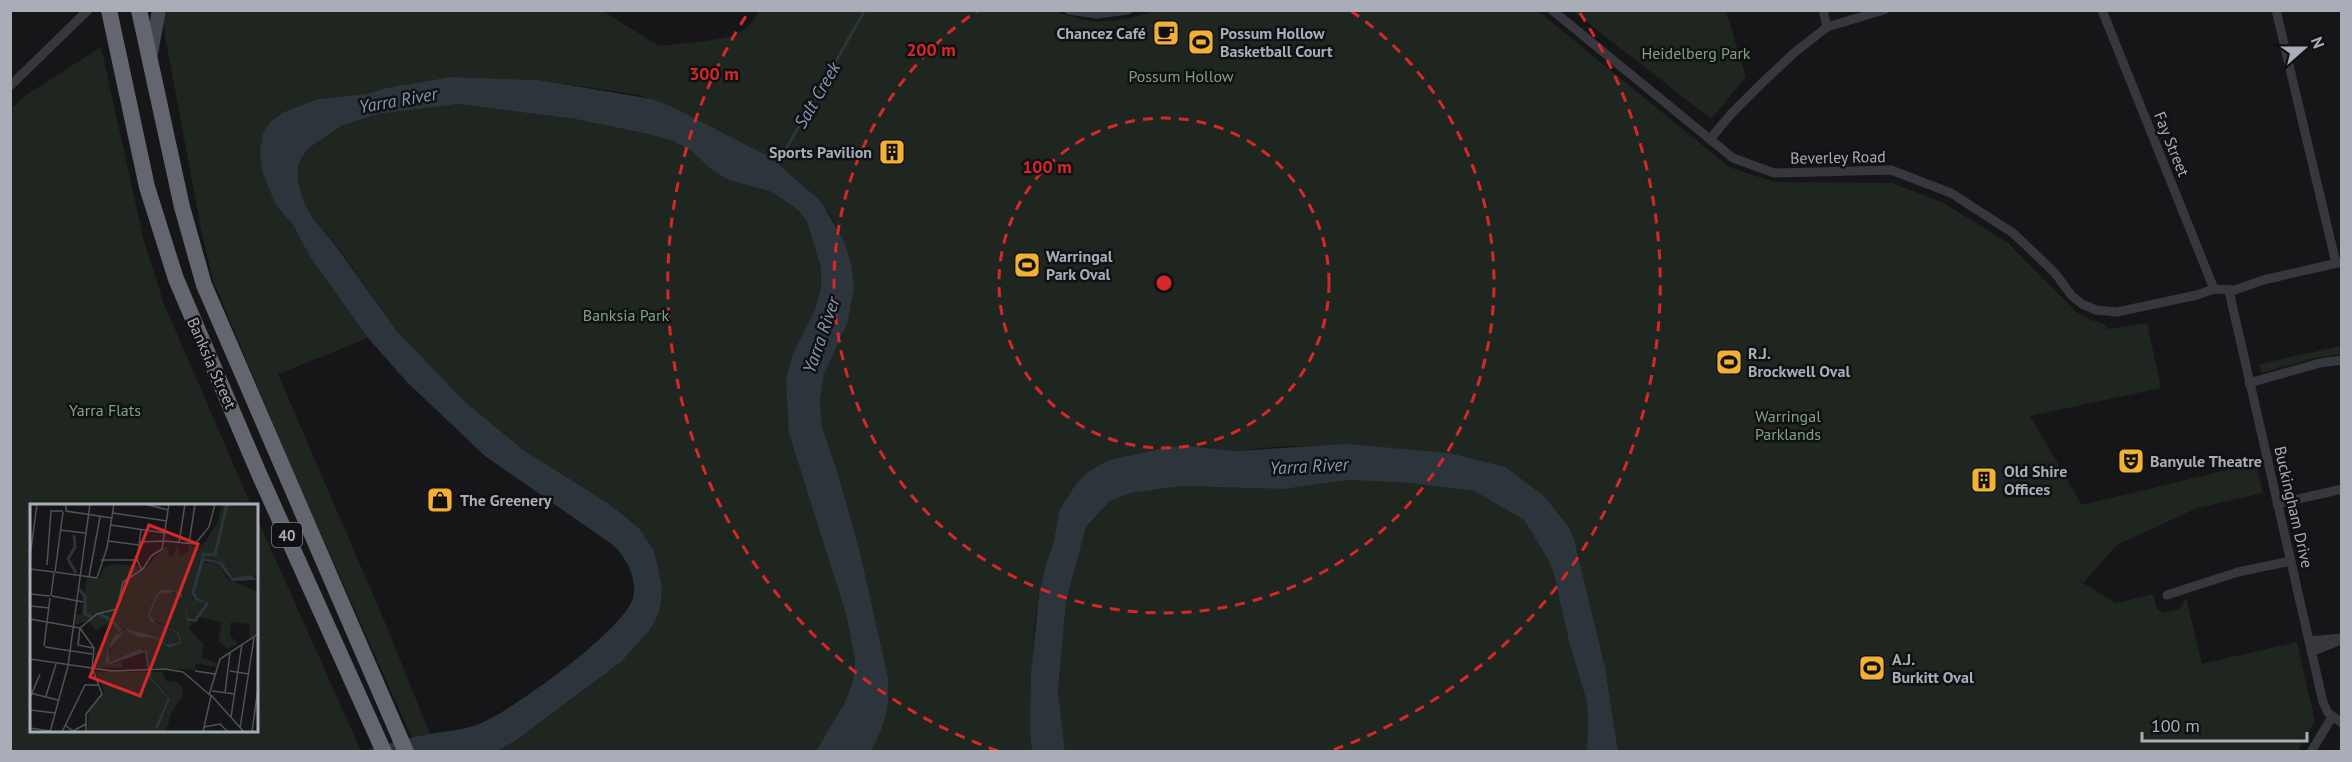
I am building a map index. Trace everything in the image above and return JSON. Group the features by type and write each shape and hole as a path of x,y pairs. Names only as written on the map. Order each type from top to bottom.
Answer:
{"highway":[{"name":"Banksia Street","path":"109,10 142,164 171,265 193,323 384,752"},
{"name":"Banksia Street","path":"139,10 187,226 207,292 406,752"}],"main road":[{"path":"150,60 159,10"}],"street":[{"path":"10,86 88,10"},
{"path":"1069,10 1097,14 1128,10"},
{"name":"Beverley Road","path":"1552,10 1733,158 1774,173 1892,170 1951,194 2013,233 2054,272 2072,296 2086,306 2101,311 2121,311 2197,295 2214,289 2235,290 2264,280 2339,262"},
{"path":"1823,10 1827,27"},
{"path":"1710,139 1763,82 1827,27 1884,10"},
{"name":"Fay Street","path":"2102,10 2214,289"},
{"path":"2276,10 2339,262"},
{"name":"Buckingham Drive","path":"2229,291 2323,702 2332,717"},
{"path":"2250,383 2319,363 2342,360"},
{"path":"2277,504 2342,489"},
{"path":"2167,595 2238,572 2291,561"},
{"path":"2309,641 2342,639"},
{"path":"2311,652 2342,639"},
{"path":"2311,752 2332,717 2342,723"}],"green space":[{"name":"Warringal Parklands","path":"760,10 1051,10 1093,21 1129,18 1159,10 1538,11 1729,167 1774,182 1892,183 1944,203 2008,243 2075,311 2090,320 2101,322 2108,329 2147,323 2161,388 2030,416 2082,505 2256,463 2263,493 2197,508 2117,545 2083,583 2116,603 2153,594 2157,609 2163,613 2179,609 2186,598 2202,664 2297,642 2315,721 2297,752 1618,751 1605,667 1569,526 1545,497 1506,467 1450,453 1385,448 1284,446 1236,451 1189,446 1170,447 1109,461 1086,473 1059,510 1054,541 1039,595 1034,630 1030,732 1032,751 871,751 885,715 888,677 860,552 822,427 820,400 824,374 831,355 842,337 851,263 844,241 831,216 812,193 770,157 675,108 639,95 539,80 451,77 386,88 367,94 318,99 284,112 271,121 276,205 293,225 310,257 368,338 278,374 384,620 430,734 412,738 290,465 213,280 201,229 165,36 166,11 603,11 659,46 713,40 733,35 747,28"},
{"name":"Heidelberg Park","path":"1573,11 1726,11 1746,77 1711,119"},
{"name":"Yarra Flats","path":"101,47 144,241 164,304 251,504 30,504 30,732 258,732 258,520 361,751 11,751 11,109 26,95"},
{"name":"Banksia Park","path":"457,104 575,119 673,141 693,151 713,171 729,180 769,191 784,200 799,211 807,222 821,268 821,286 816,307 792,356 789,434 846,614 855,660 853,680 846,700 816,751 498,751 518,739 621,662 649,631 661,603 662,586 654,550 638,527 608,503 522,449 464,401 396,330 336,245 312,217 303,200 298,181 298,166 302,157 309,148 341,126 378,114"},
{"path":"2341,346 2341,354 2315,358 2261,373 2259,364"},
{"path":"1349,480 1411,483 1474,491 1524,520 1548,559 1554,574 1586,699 1587,751 1065,752 1058,691 1066,600 1086,527 1110,501 1131,493 1182,486 1284,489"}],"water":[{"name":"Yarra River","path":"451,77 539,80 652,99 675,108 770,157 820,200 844,241 851,263 854,286 848,321 824,374 820,400 822,427 860,552 888,677 886,716 871,751 816,751 846,700 853,680 855,660 846,614 789,434 786,379 792,356 816,307 821,286 821,268 807,222 799,211 784,200 769,191 729,180 713,171 692,151 673,141 575,119 457,104 378,114 341,126 309,148 302,157 298,166 298,181 303,200 312,217 396,330 464,401 522,449 608,503 638,527 654,550 662,586 661,603 658,615 649,631 621,662 518,739 498,751 364,751 413,737 467,728 495,716 540,687 589,649 625,612 633,598 634,591 630,569 613,545 485,456 407,382 368,338 310,257 293,225 276,205 263,174 260,152 263,134 271,121 284,112 318,99 367,94 386,88"},
{"name":"Yarra River","path":"1346,444 1450,453 1506,467 1545,497 1569,527 1574,539 1605,667 1618,751 1587,751 1586,699 1569,641 1554,574 1548,559 1524,520 1474,491 1411,483 1349,480 1284,489 1182,486 1131,493 1110,501 1086,527 1066,601 1058,691 1065,751 1032,751 1031,674 1039,595 1054,541 1059,510 1086,473 1109,460 1170,447 1189,446 1236,451"}],"waterway":[{"name":"Salt Creek","path":"777,165 865,10"}],"place":[{"name":"Chancez Café","path":"1166,33"},
{"name":"Possum Hollow Basketball Court","path":"1201,42"},
{"name":"Sports Pavilion","path":"892,152"},
{"name":"Warringal Park Oval","path":"1027,265"},
{"name":"R.J. Brockwell Oval","path":"1729,362"},
{"name":"Banyule Theatre","path":"2131,461"},
{"name":"Old Shire Offices","path":"1984,480"},
{"name":"The Greenery","path":"440,500"},
{"name":"A.J. Burkitt Oval","path":"1872,668"}],"park label":[{"name":"Possum Hollow","path":"1181,76"}]}
